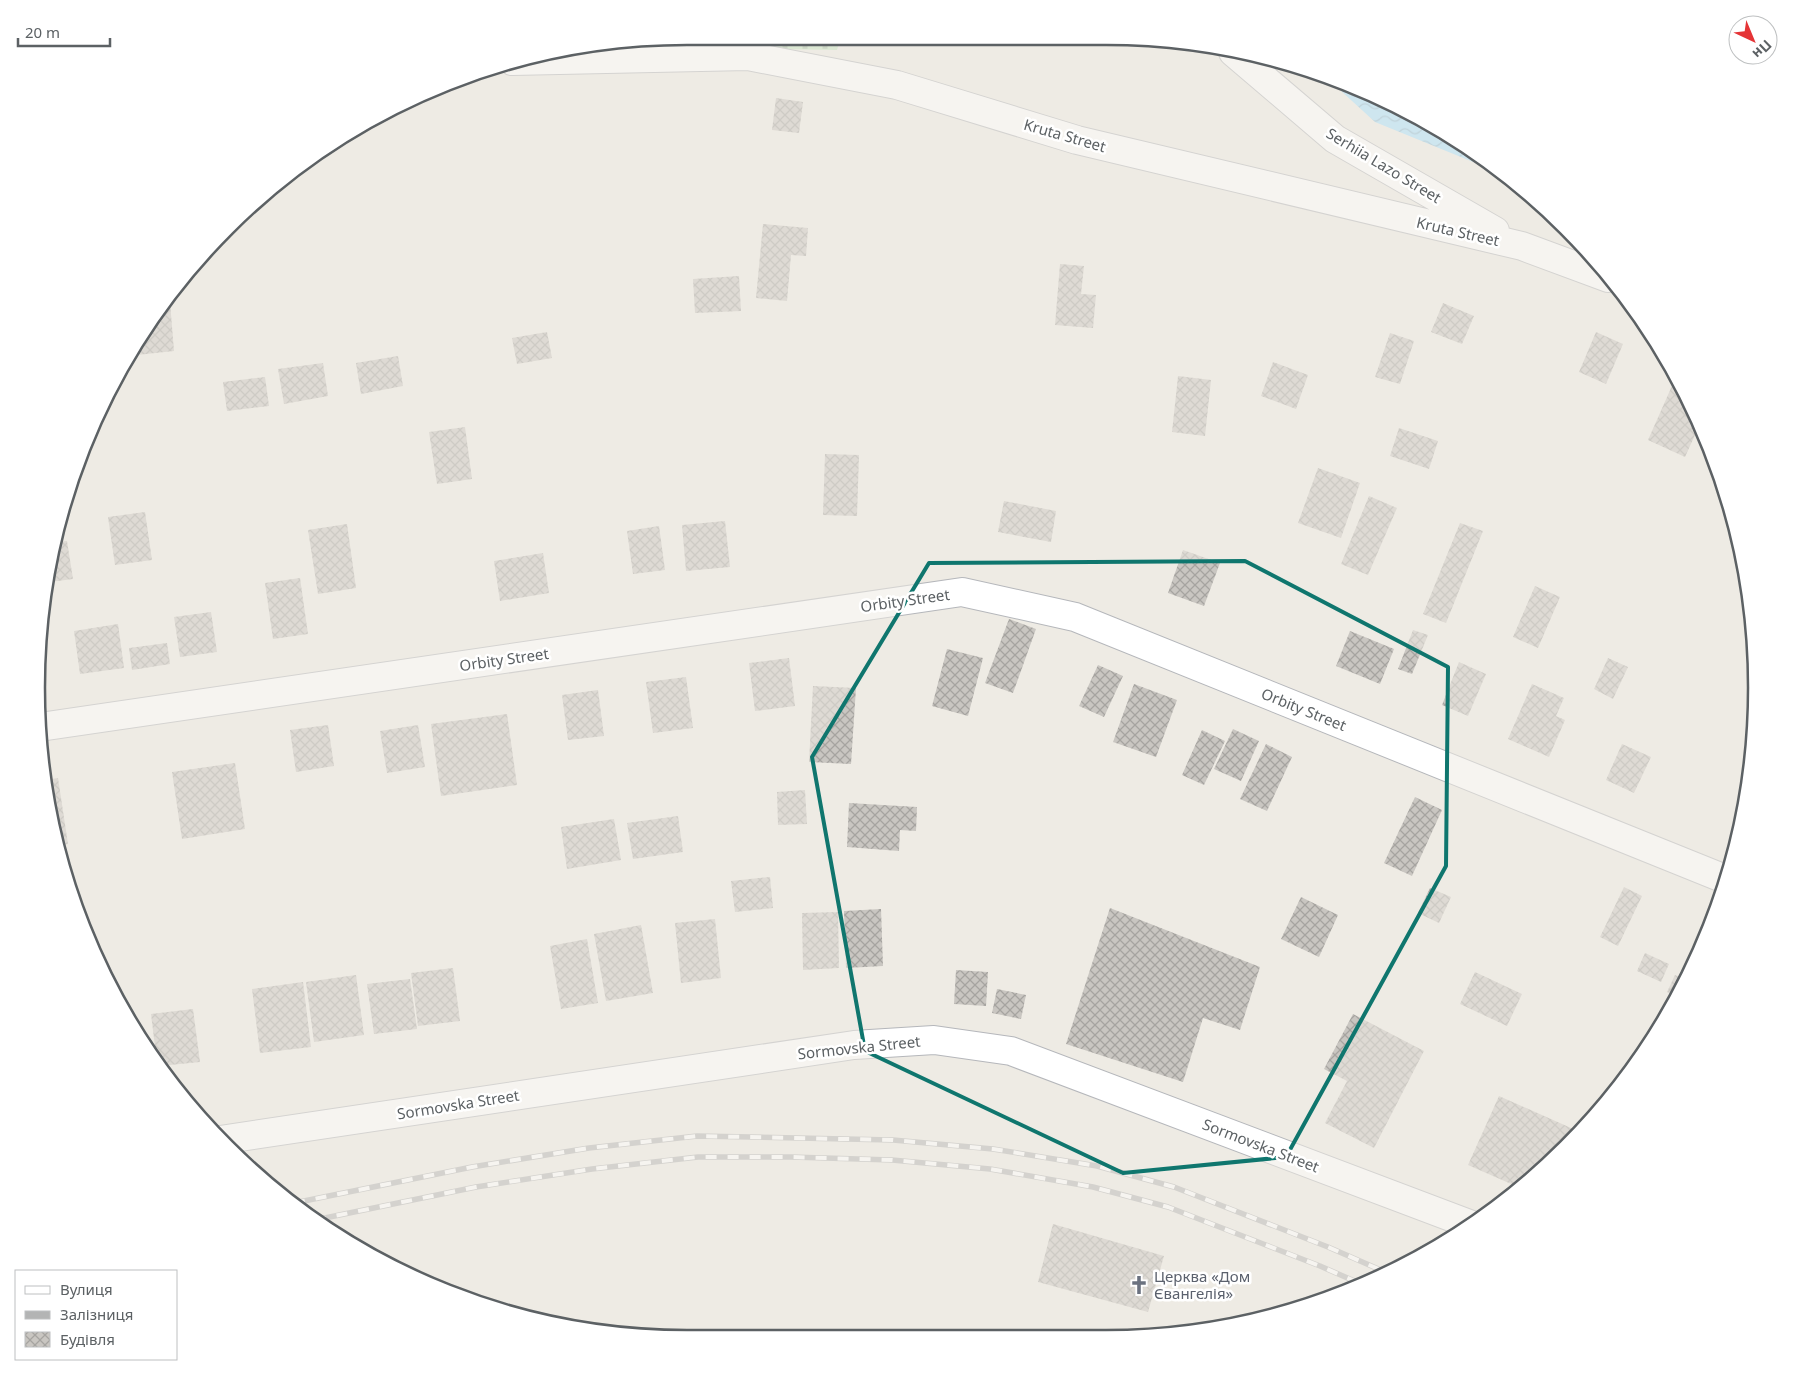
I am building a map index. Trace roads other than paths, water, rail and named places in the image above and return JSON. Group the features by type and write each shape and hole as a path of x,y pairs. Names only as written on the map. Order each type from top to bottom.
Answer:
{"street":[{"name":"Kruta Street","path":"549,60 748,56 897,85 1077,140 1522,246 1597,274"},
{"name":"Serhiia Lazo Street","path":"1242,60 1335,139 1522,246"},
{"name":"Orbity Street","path":"46,726 962,592 1075,617 1719,877"},
{"name":"Sormovska Street","path":"230,1139 854,1045 934,1040 1011,1051 1463,1221"}],"water":[{"path":"1340,90 1390,111 1427,131 1476,163 1375,122"}],"railway":[{"path":"302,1201 472,1167 589,1148 697,1136 893,1140 993,1149 1097,1166 1174,1187 1328,1247 1378,1269"},
{"path":"325,1218 476,1187 592,1169 698,1157 892,1160 990,1169 1093,1187 1168,1207 1353,1280"}],"place":[{"name":"Церква «Дом Євангелія»","path":"1139,1285"}]}
